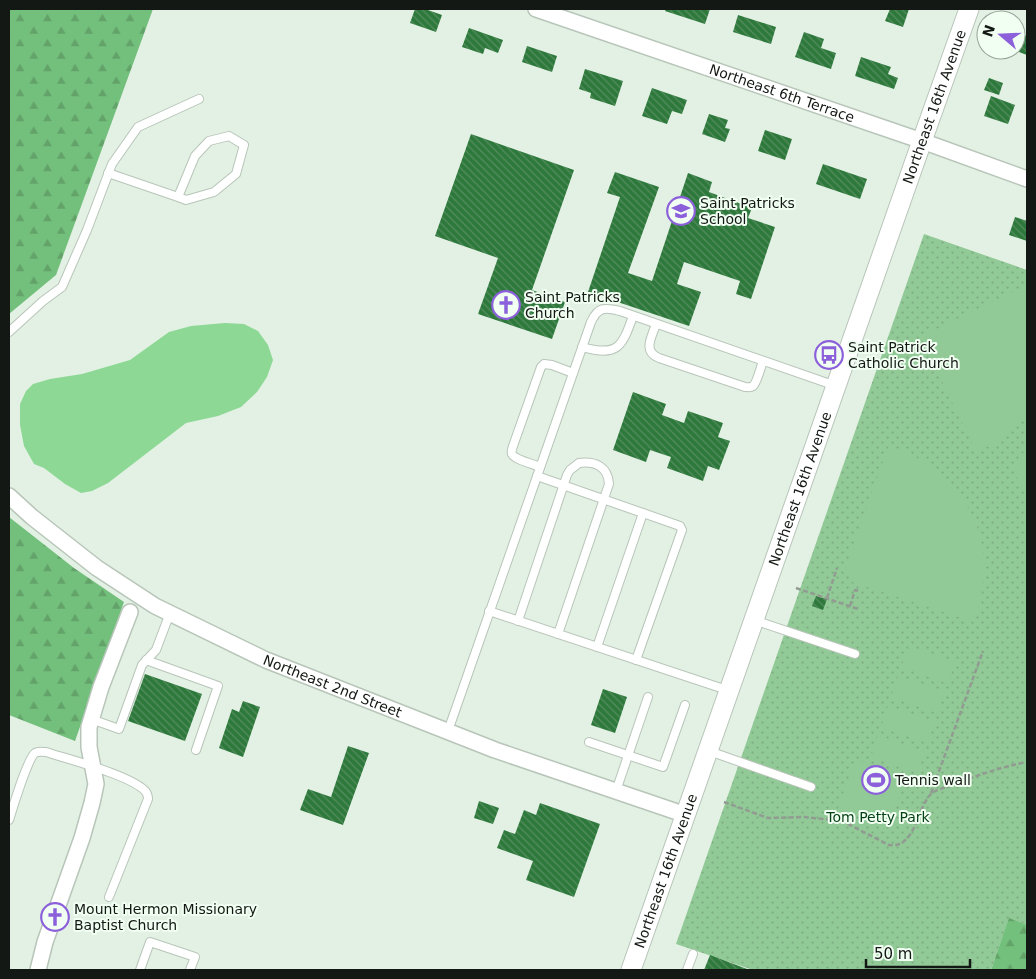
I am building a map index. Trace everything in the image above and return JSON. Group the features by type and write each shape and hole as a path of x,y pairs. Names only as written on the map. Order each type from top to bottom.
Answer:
{"street":[{"name":"Northeast 6th Terrace","path":"536,9 922,141 1027,179"},
{"name":"Northeast 16th Avenue","path":"633,970 836,386 970,9"},
{"name":"Northeast 2nd Street","path":"9,496 32,517 97,568 155,606 266,660 495,750 686,815"},
{"path":"38,970 82,838 96,784 89,747 89,727 101,687 130,612"}],"lane":[{"path":"9,332 43,301 62,287 87,230 112,164 138,127 199,100"},
{"path":"108,173 186,200 214,192 236,174 244,145 229,136 209,142 195,156 178,197"},
{"path":"448,731 594,316 602,309 607,308 836,386"},
{"path":"582,347 602,351 616,348 623,341 633,316"},
{"path":"656,324 649,348 654,356 659,358 745,387 754,386 763,361"},
{"path":"540,467 513,456 513,446 541,367 544,364 552,364 573,373"},
{"path":"518,621 567,475 574,465 579,462 591,463 600,466 607,473 609,484 558,634"},
{"path":"537,476 680,526 682,530 636,660"},
{"path":"597,647 643,513"},
{"path":"489,611 730,691"},
{"path":"91,720 119,729 142,665 156,650 170,613"},
{"path":"754,620 855,654"},
{"path":"146,660 218,686 196,750"},
{"path":"616,791 648,697"},
{"path":"589,742 663,767 685,705"},
{"path":"709,751 811,787"},
{"path":"9,820 24,775 31,757 35,753 46,752 93,766 140,787 146,792 148,799 109,897"},
{"path":"140,970 150,942 196,957 190,970"},
{"path":"686,970 693,954"}],"path":[{"path":"827,598 837,568"},
{"path":"796,588 858,608"},
{"path":"850,606 855,590 859,591"},
{"path":"724,802 768,818 842,821 890,845 900,844 915,827 930,794 983,651"},
{"path":"930,794 991,770 1027,762"}],"green space":[{"path":"9,9 153,9 56,275 9,314"},
{"name":"Tom Petty Park","path":"924,234 1027,270 1027,925 1009,919 991,970 753,970 676,944"},
{"path":"1027,285 1027,416 1004,438 976,451 924,345 928,333"},
{"path":"889,445 934,468 957,491 970,510 977,526 984,556 983,588 974,622 852,582 846,566"},
{"path":"1027,450 1027,496 1015,470 1019,456"},
{"path":"9,517 74,568 124,602 75,741 9,715"},
{"path":"909,646 955,662 948,684 901,667"},
{"path":"898,676 945,692 937,713 891,697"},
{"path":"888,706 935,722 927,743 881,727"},
{"path":"878,735 924,752 917,773 871,757"},
{"path":"855,759 906,777 888,826 838,809"},
{"path":"1009,918 1027,925 1027,970 991,970"}],"shaded area":[{"path":"225,323 244,324 258,331 268,345 273,360 267,377 257,392 241,407 218,416 186,423 108,483 92,491 81,493 65,484 44,468 34,464 24,446 20,425 20,404 26,391 33,384 82,374 130,360 169,332 191,326"}],"building":[{"path":"415,9 425,9 442,15 436,32 410,23"},
{"path":"666,9 710,9 705,24 665,11"},
{"path":"890,9 909,9 903,27 885,21"},
{"path":"738,15 776,27 771,44 733,32"},
{"path":"469,28 503,40 498,53 485,48 483,54 462,47"},
{"path":"804,32 824,39 821,48 836,53 831,69 795,57"},
{"path":"1026,36 1027,36 1026,55"},
{"path":"527,46 557,56 552,72 522,62"},
{"path":"861,57 891,67 888,74 898,78 894,89 855,76"},
{"path":"585,69 623,81 615,106 590,98 591,93 579,89"},
{"path":"989,78 1003,83 999,95 984,90"},
{"path":"652,88 687,100 682,114 672,111 667,124 642,116"},
{"path":"991,96 1015,105 1008,124 984,116"},
{"path":"709,114 728,120 725,128 730,129 725,142 702,134"},
{"path":"765,130 792,139 785,160 758,151"},
{"path":"471,134 574,170 532,290 565,302 552,339 478,314 498,258 435,236"},
{"path":"823,164 867,179 860,199 816,184"},
{"path":"615,172 659,187 628,273 652,281 688,173 712,182 709,192 752,208 748,218 775,227 751,299 736,294 740,281 684,262 677,284 701,292 689,326 588,292 620,197 607,193"},
{"path":"1015,217 1027,221 1027,241 1009,235"},
{"path":"633,392 666,404 662,415 684,423 688,411 723,423 718,437 730,441 719,470 708,466 703,481 667,468 671,457 650,450 646,462 613,450"},
{"path":"816,596 827,599 823,610 812,606"},
{"path":"145,674 202,694 185,741 128,721"},
{"path":"603,689 627,697 615,733 591,725"},
{"path":"243,701 260,707 243,757 219,748 232,709 239,712"},
{"path":"348,746 369,753 343,825 300,810 308,789 331,797"},
{"path":"479,801 499,808 493,824 474,818"},
{"path":"540,803 600,824 574,897 526,880 533,861 497,848 504,830 515,834 524,810 536,815"},
{"path":"710,955 747,969 747,970 704,970"}],"place":[{"name":"Saint Patricks School","path":"681,211"},
{"name":"Saint Patricks Church","path":"506,305"},
{"name":"Saint Patrick Catholic Church","path":"829,355"},
{"name":"Tennis wall","path":"876,780"},
{"name":"Mount Hermon Missionary Baptist Church","path":"55,917"}]}
